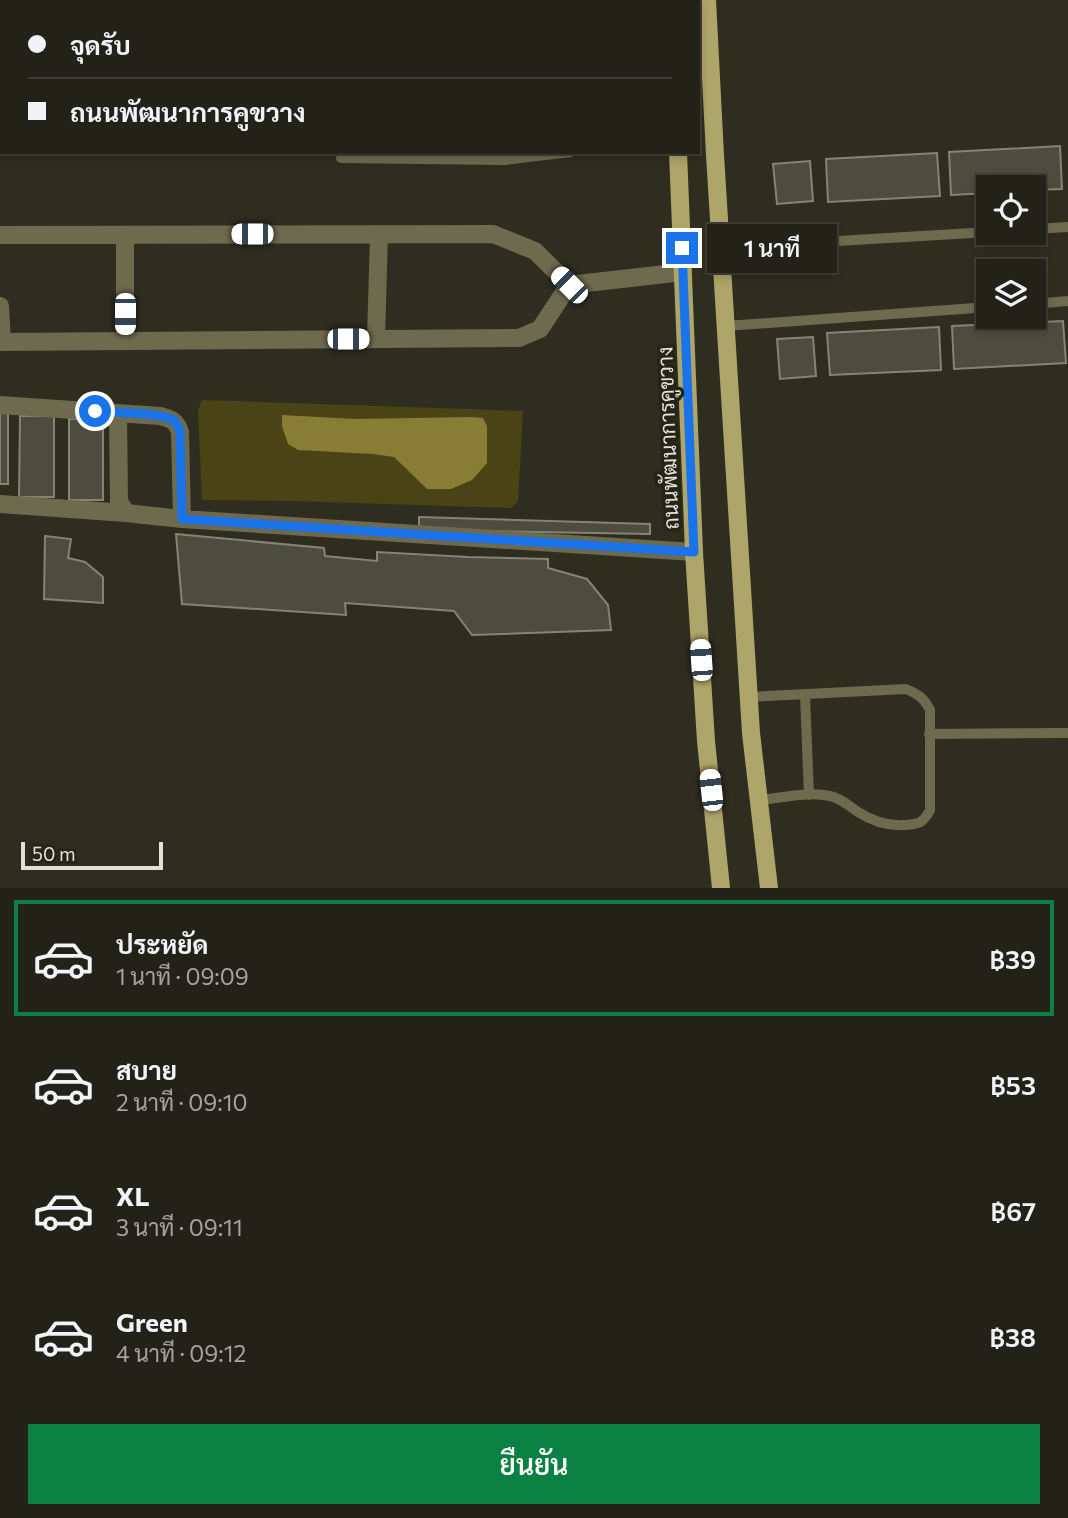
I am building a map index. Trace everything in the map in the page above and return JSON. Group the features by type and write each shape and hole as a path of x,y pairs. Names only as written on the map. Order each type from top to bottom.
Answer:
{"main road":[{"path":"707,0 748,697 769,888"},
{"name":"ถนนพัฒนาการคูขวาง","path":"678,154 694,552 706,741 721,888"}],"street":[{"path":"376,339 379,234"},
{"path":"0,235 494,234 535,251 569,285"},
{"path":"125,235 125,341"},
{"path":"569,285 683,272"},
{"path":"0,306 2,342 519,338 540,329 569,285"},
{"path":"0,405 173,419 180,432 182,519"},
{"path":"118,413 119,501 126,513"},
{"path":"0,504 182,519 694,552"}],"lane":[{"path":"341,158 504,160 554,154"},
{"path":"1046,228 1068,227"},
{"path":"721,248 976,233"},
{"path":"1046,303 1068,301"},
{"path":"726,326 976,308"},
{"path":"748,697 906,689 925,700 930,710 930,810 918,824 884,823 830,796 809,795 760,800"},
{"path":"806,695 809,795"},
{"path":"929,734 1068,733"}],"shaded area":[{"path":"202,400 523,411 518,501 511,508 202,500 198,410"},
{"path":"282,415 355,419 483,418 487,426 487,463 472,480 451,489 427,489 394,457 298,450 288,444 282,426"}],"building":[{"path":"1060,146 1062,189 1046,190 1046,175 976,175 976,194 951,195 949,152"},
{"path":"937,153 940,196 828,202 826,159"},
{"path":"810,161 813,201 777,204 773,164"},
{"path":"1063,321 1066,363 954,369 952,326 976,325 976,329 1046,329 1046,322"},
{"path":"939,327 941,370 830,375 827,333"},
{"path":"813,337 816,376 780,379 777,339"},
{"path":"0,409 8,409 8,484 0,484"},
{"path":"20,416 54,416 54,497 19,497"},
{"path":"69,419 103,419 103,500 69,500"},
{"path":"419,517 650,524 650,534 419,528"},
{"path":"176,534 324,548 325,556 377,561 377,552 548,559 548,568 587,579 608,605 611,630 472,635 454,611 345,603 346,615 182,604"},
{"path":"45,536 71,539 68,558 85,562 103,577 103,603 44,599"}],"route":[{"path":"95,411 160,416 173,419 178,424 182,519 694,552 682,248"}]}
